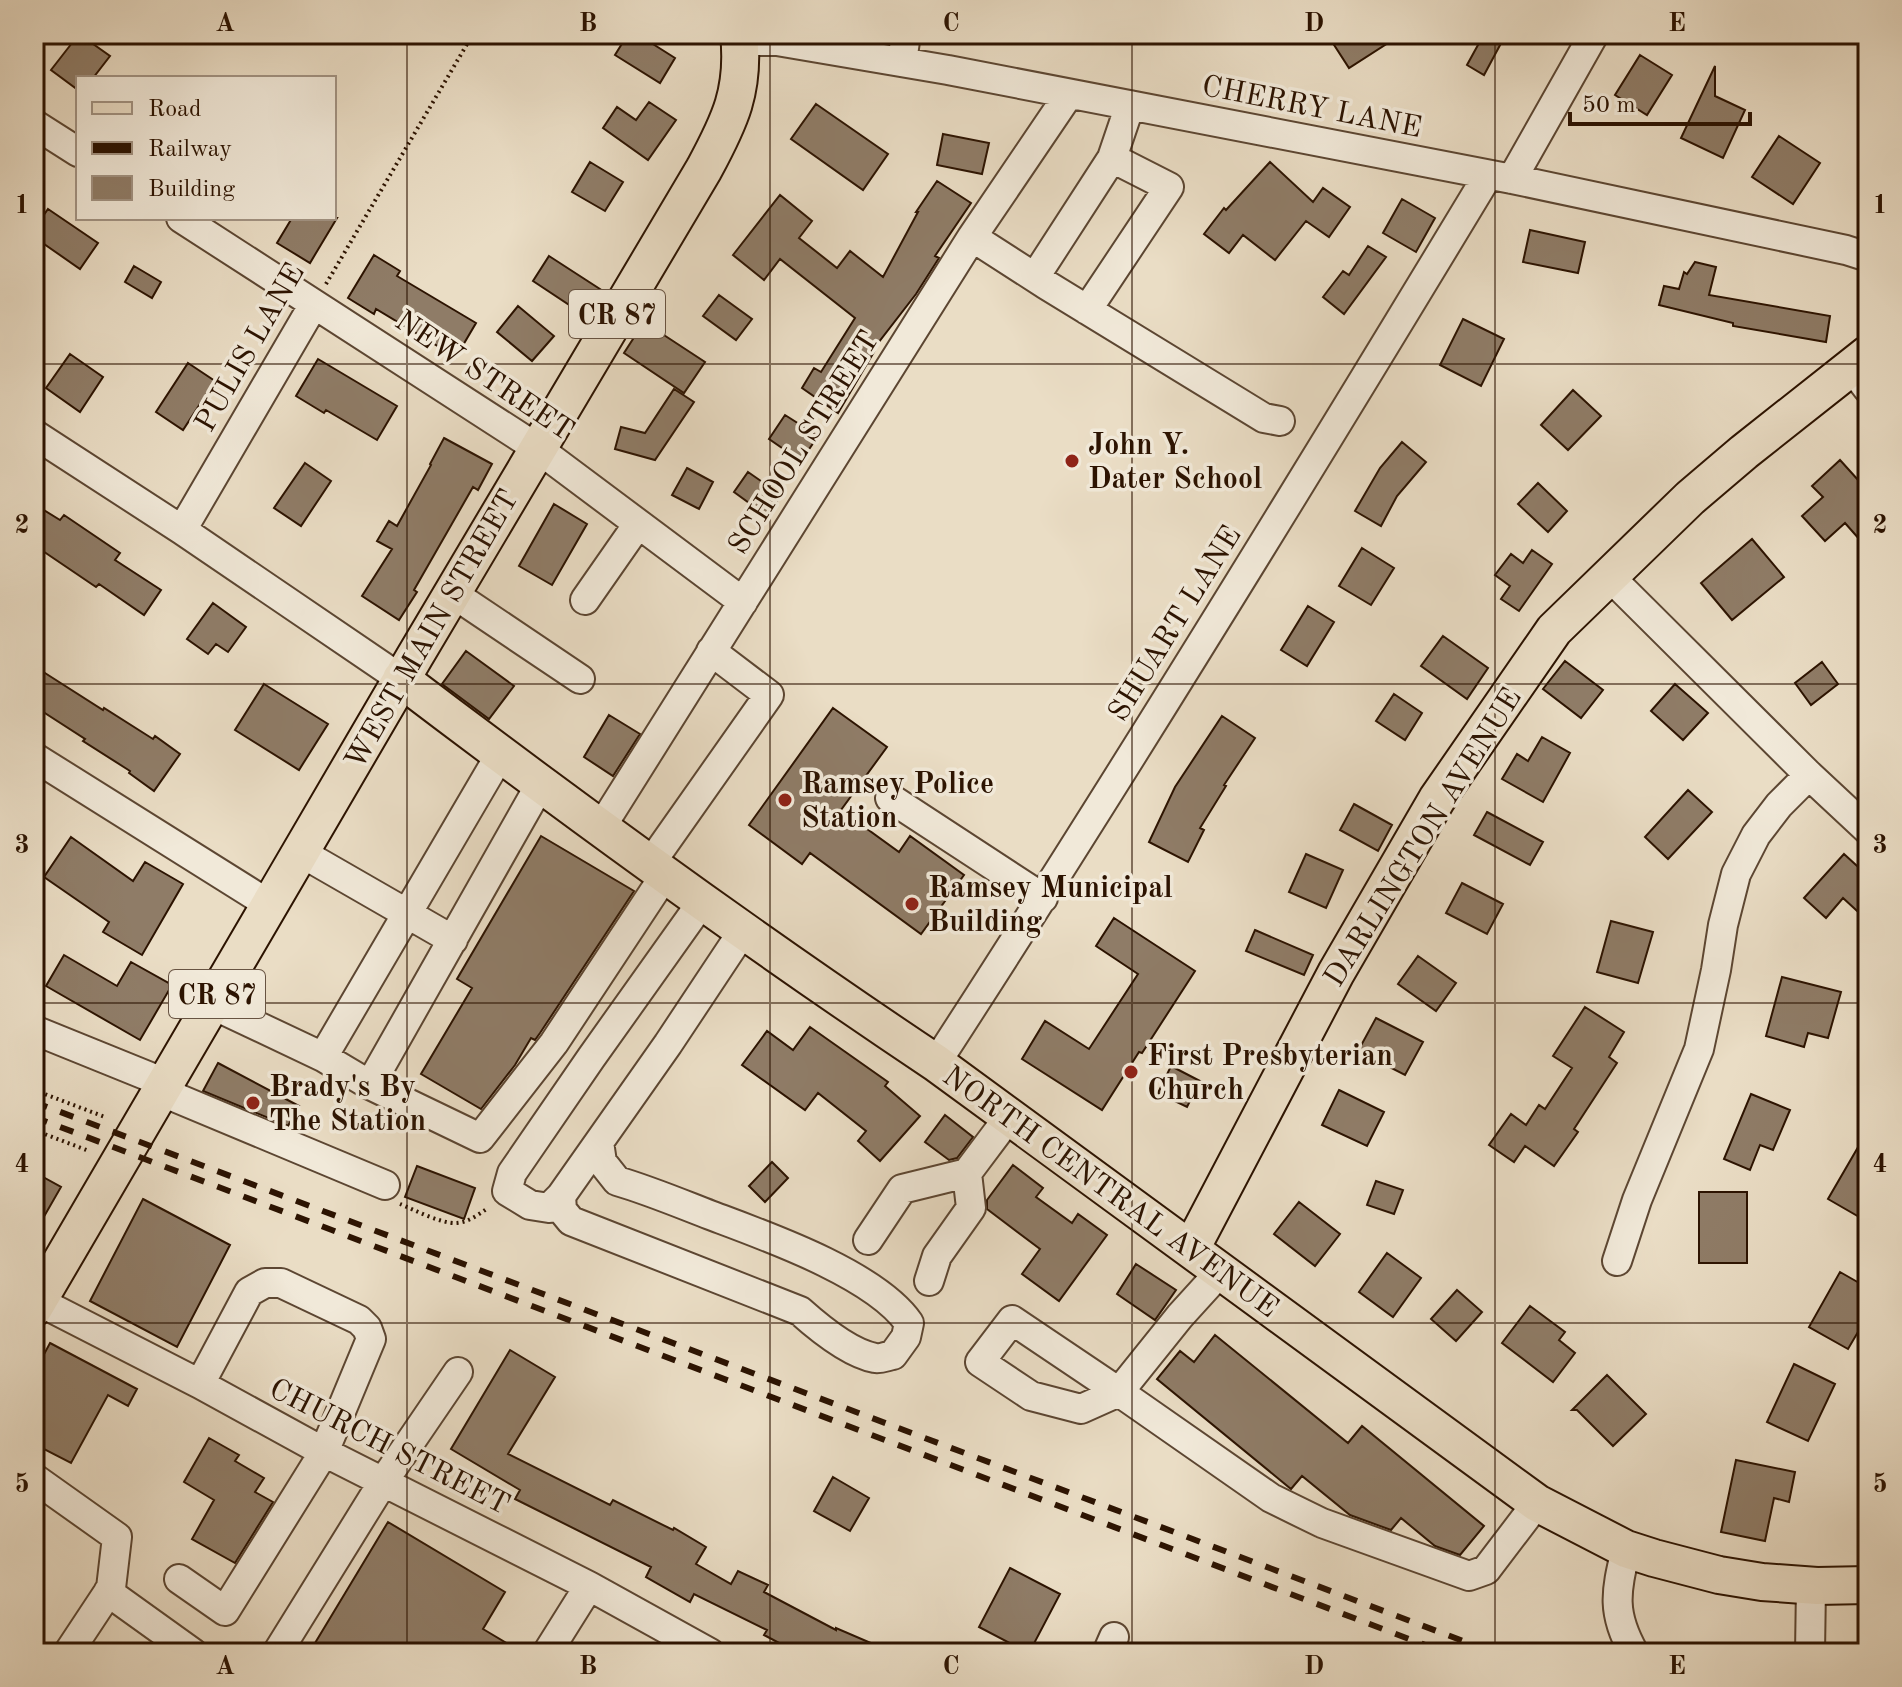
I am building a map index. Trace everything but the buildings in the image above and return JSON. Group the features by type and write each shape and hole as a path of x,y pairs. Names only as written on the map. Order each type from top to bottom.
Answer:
{"main road":[{"name":"WEST MAIN STREET","path":"36,1304 726,129 737,96 740,46"},
{"name":"DARLINGTON AVENUE","path":"1191,1249 1336,973 1437,799 1554,630 1690,498 1862,370"},
{"name":"NORTH CENTRAL AVENUE","path":"401,679 600,829 936,1063 1537,1503 1626,1549 1719,1575 1811,1586 1868,1585"}],"street":[{"name":"SHUART LANE","path":"936,1063 1043,898 1332,434 1594,34"},
{"name":"CHERRY LANE","path":"740,46 777,41 904,48 1069,94 1500,177 1868,257"},
{"name":"SCHOOL STREET","path":"600,829 972,237 1069,94"},
{"path":"1035,277 1112,158 1130,105"},
{"path":"34,124 76,151"},
{"path":"1087,310 1169,187 1112,158"},
{"name":"NEW STREET","path":"184,220 537,448 743,602"},
{"path":"972,237 1264,418 1280,421"},
{"name":"PULIS LANE","path":"182,530 314,304"},
{"path":"34,434 401,679"},
{"path":"585,600 638,524"},
{"path":"1609,576 1868,830"},
{"path":"452,593 580,679"},
{"path":"211,1004 323,1057 370,1085 480,1138 554,1043 657,870 769,695 711,651"},
{"path":"323,1057 500,755"},
{"path":"34,757 270,905"},
{"path":"1617,1261 1637,1200 1699,1049 1736,874 1756,835 1779,805 1809,775"},
{"path":"370,1085 540,785"},
{"path":"890,798 1043,898"},
{"path":"300,852 453,940"},
{"path":"702,902 512,1173 507,1191 530,1205 549,1208 561,1196 743,931"},
{"path":"34,1030 385,1185"},
{"path":"868,1240 902,1189 967,1173 1009,1117"},
{"path":"561,1196 562,1210 571,1221 800,1311 819,1328 854,1350 877,1358 893,1355 906,1337 909,1323 900,1310 875,1291 808,1255 752,1231 617,1181 602,1162 599,1142"},
{"path":"929,1281 937,1256 971,1208 967,1173"},
{"path":"1220,1272 1119,1392 1271,1498 1322,1523 1469,1576 1486,1570 1537,1503"},
{"path":"179,1579 225,1611 324,1452 371,1339 367,1328 359,1320 281,1283 265,1283 249,1292 200,1384"},
{"name":"CHURCH STREET","path":"36,1304 200,1384 324,1452 589,1586 710,1653"},
{"path":"277,1653 383,1482 458,1372"},
{"path":"34,1478 117,1537 111,1588 68,1653"},
{"path":"1626,1549 1618,1584 1618,1606 1623,1632 1634,1653"},
{"path":"547,1653 589,1586"},
{"path":"1810,1653 1811,1586"},
{"path":"108,1592 193,1653"}],"path":[{"name":"PULIS LANE","path":"314,304 473,34"},
{"path":"34,1090 105,1117"},
{"path":"34,1130 89,1151"}],"railway":[{"path":"34,1102 1495,1653"},
{"path":"34,1117 1446,1653"}],"place":[{"name":"John Y. Dater School","path":"1072,461"},
{"name":"Ramsey Police Station","path":"785,800"},
{"name":"Ramsey Municipal Building","path":"912,904"},
{"name":"First Presbyterian Church","path":"1131,1072"},
{"name":"Brady's By The Station","path":"253,1103"}]}
